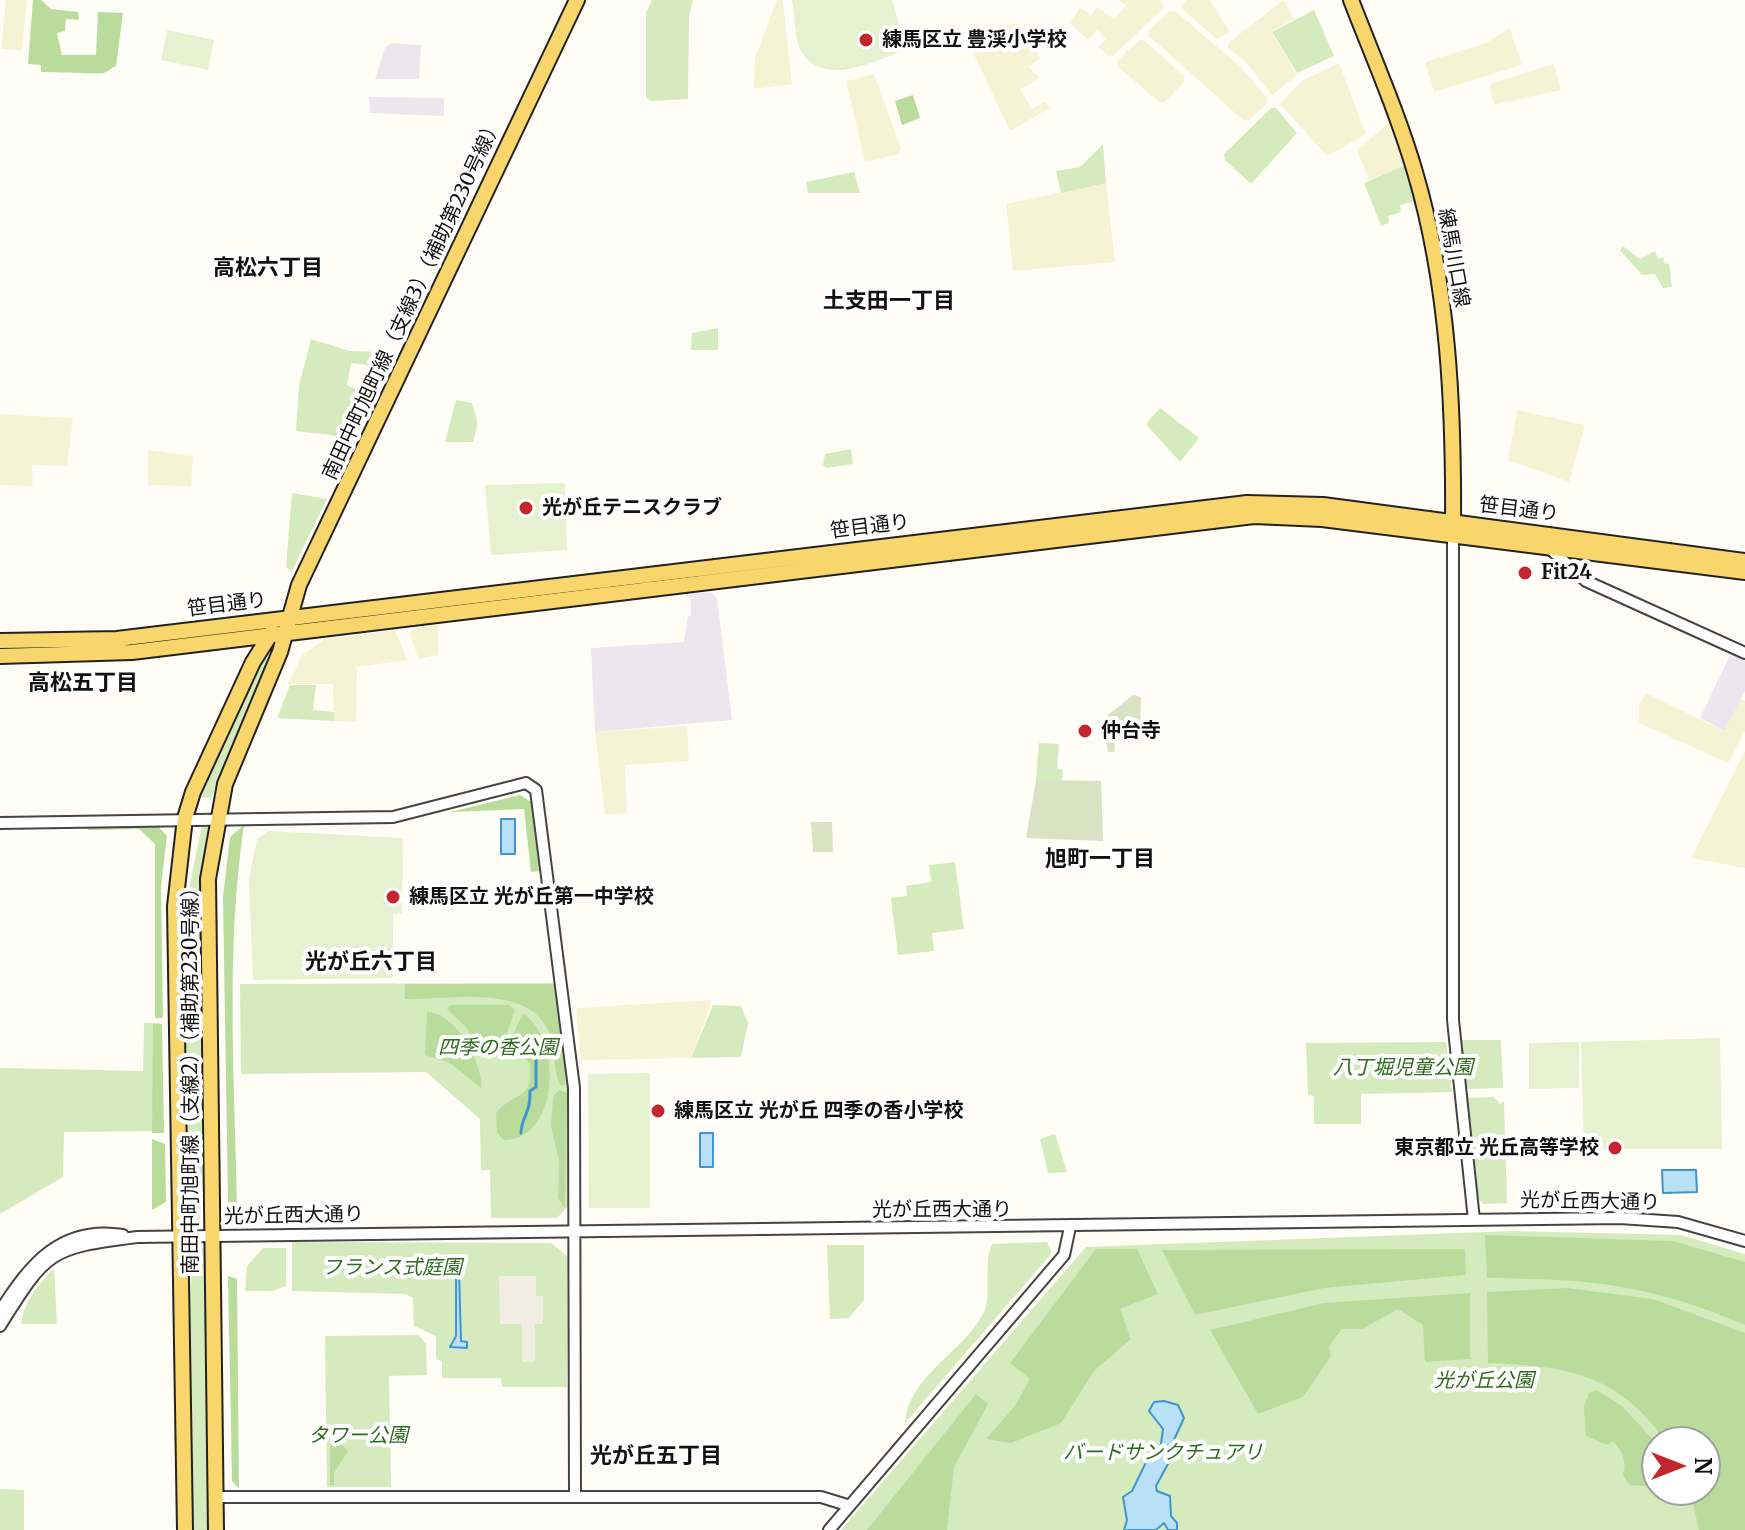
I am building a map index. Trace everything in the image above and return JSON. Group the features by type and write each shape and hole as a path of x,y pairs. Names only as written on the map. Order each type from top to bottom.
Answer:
{"main road":[{"name":"南田中町旭町線（支線3）（補助第230号線）","path":"288,617 299,585 577,0"},
{"name":"練馬川口線","path":"1351,0 1408,147 1429,230 1447,351 1453,528"},
{"name":"笹目通り","path":"0,641 117,639 1247,503 1323,505 1548,547 1745,572"},
{"name":"笹目通り","path":"0,656 104,654 267,636 1234,518 1291,516 1533,532 1745,561"},
{"name":"南田中町旭町線（支線2）（補助第230号線）","path":"216,1530 206,907 217,818 225,784 286,633 288,617"},
{"name":"南田中町旭町線（支線2）（補助第230号線）","path":"185,1530 183,1235 175,906 185,818 203,764 267,636 288,617"}],"street":[{"path":"1453,528 1453,1020 1474,1220"},
{"path":"1533,532 1586,581 1745,653"},
{"path":"0,823 393,817 526,783 536,790 574,1088 575,1497"},
{"name":"光が丘西大通り","path":"0,1326 31,1277 57,1254 85,1243 137,1237 1650,1219 1703,1227 1745,1241"},
{"path":"829,1530 847,1505 1064,1255 1070,1227"},
{"name":"光が丘西大通り","path":"0,1311 28,1268 60,1243 96,1233 137,1237"},
{"path":"216,1497 821,1497 847,1505"}],"shaded area":[{"path":"6,0 27,0 22,50 1,49"},
{"path":"777,0 783,0 792,84 754,89 755,58"},
{"path":"1119,0 1160,0 1164,8 1113,56 1108,56 1098,47 1106,39 1097,30 1088,40 1070,23 1080,7 1091,15 1097,7 1114,19 1126,6"},
{"path":"1186,0 1210,0 1230,32 1217,39 1181,8"},
{"path":"1284,0 1294,19 1271,32 1297,75 1272,95 1245,61 1228,48 1229,42"},
{"path":"1170,11 1176,12 1240,66 1267,98 1267,104 1249,120 1243,120 1149,36 1149,30"},
{"path":"1014,23 1040,58 1029,67 1040,78 1020,89 1032,109 1046,101 1050,108 1010,131 969,44 971,39"},
{"path":"1510,28 1522,65 1434,92 1425,62 1486,43"},
{"path":"1139,40 1144,40 1184,76 1184,82 1165,102 1159,102 1117,66 1118,60"},
{"path":"391,43 421,45 419,79 375,79 385,48"},
{"path":"1339,63 1366,134 1327,156 1280,104 1302,81"},
{"path":"1554,64 1561,90 1494,105 1489,84"},
{"path":"874,74 901,148 899,154 865,162 846,81"},
{"path":"369,97 444,98 444,116 370,113"},
{"path":"1390,122 1405,165 1369,180 1357,150"},
{"path":"1106,183 1115,262 1013,271 1006,204"},
{"path":"1517,410 1585,425 1569,482 1508,460"},
{"path":"0,414 73,418 67,466 32,465 33,486 0,485"},
{"path":"148,450 193,456 191,486 148,485"},
{"path":"711,592 717,598 732,720 595,732 591,648 684,642 688,616 691,615 690,594"},
{"path":"438,625 438,655 418,659 410,633 413,628"},
{"path":"395,630 407,660 357,667 356,722 334,721 333,684 288,684 302,655 325,639"},
{"path":"1730,655 1745,661 1745,691 1725,731 1700,718"},
{"path":"1646,693 1724,731 1741,699 1745,701 1745,731 1728,763 1639,723 1639,705"},
{"path":"687,726 689,761 625,765 627,813 605,815 595,732"},
{"path":"1745,751 1745,868 1691,858"},
{"path":"712,1000 691,1058 581,1060 576,1008"},
{"path":"499,1276 536,1276 536,1296 543,1296 543,1324 535,1324 535,1362 522,1362 522,1324 500,1324"}],"green space":[{"path":"33,0 41,0 51,9 78,12 79,20 66,19 65,31 57,33 62,55 96,55 98,12 123,13 116,66 103,73 83,73 41,72 41,65 28,64"},
{"path":"652,0 693,0 689,17 688,99 650,101 646,97 646,13"},
{"path":"792,0 892,0 906,49 849,69 821,68 809,61 800,49"},
{"path":"1314,10 1334,56 1297,73 1272,32"},
{"path":"167,30 214,40 208,70 161,60"},
{"path":"913,95 920,118 902,125 895,101"},
{"path":"1271,108 1276,108 1297,133 1251,184 1225,160 1224,154"},
{"path":"1103,144 1106,183 1061,193 1056,171 1080,167"},
{"path":"1405,165 1415,201 1400,205 1401,212 1388,216 1389,223 1381,226 1364,183"},
{"path":"854,172 860,193 808,193 806,182"},
{"path":"1623,246 1640,259 1655,251 1658,259 1663,257 1664,263 1669,264 1672,287 1663,288 1655,274 1642,275 1620,250"},
{"path":"718,328 718,350 691,350 692,333"},
{"path":"311,339 350,351 392,352 395,356 352,443 330,435 296,431 299,385","holes":["351,363 367,365 365,375 372,377 370,382 364,380 363,386 368,387 366,395 347,385"]},
{"path":"456,400 472,403 478,423 473,442 445,442"},
{"path":"1160,408 1199,438 1180,462 1146,424"},
{"path":"851,449 853,464 826,468 823,465 825,454"},
{"name":"光が丘テニスクラブ","path":"565,483 567,550 491,555 485,485"},
{"path":"292,493 327,499 292,571 286,567"},
{"path":"265,659 274,659 211,798 200,797 205,778"},
{"path":"290,685 316,685 313,710 334,712 334,721 277,718"},
{"path":"1133,695 1141,697 1140,741 1126,733 1116,733 1114,752 1108,752 1105,732 1108,715"},
{"path":"1039,743 1059,744 1057,769 1063,770 1062,781 1036,780"},
{"path":"1036,780 1101,781 1103,841 1026,838"},
{"path":"520,795 531,802 541,871 531,872 524,809 450,812"},
{"path":"811,822 832,822 833,852 813,852"},
{"path":"202,825 208,826 209,832 201,918 204,1127 200,1219 192,1224 188,1218 184,913"},
{"path":"244,825 233,968 237,1209 228,1201 223,897 230,837"},
{"path":"158,826 167,836 161,886 163,1018 155,1018 155,844 139,829 88,830 88,827"},
{"path":"268,831 403,838 402,913 393,914 393,978 253,980 249,880 257,839"},
{"path":"955,862 964,929 932,933 934,951 898,955 891,898 907,896 906,886 931,882 929,865"},
{"name":"四季の香公園","path":"555,983 568,1092 568,1206 557,1218 491,1218 490,1170 481,1170 480,1119 426,1072 241,1074 240,984"},
{"path":"405,984 554,984 566,1084 561,1086 558,1080 549,1032 539,1017 524,1006 486,998 405,999"},
{"path":"450,1005 509,1005 515,1010 501,1051 491,1057 481,1055 467,1028 447,1009"},
{"path":"713,1005 741,1006 748,1023 741,1057 691,1058"},
{"path":"427,1012 438,1014 448,1021 466,1041 478,1066 482,1089 450,1063 425,1055"},
{"path":"523,1013 537,1027 545,1046 550,1067 549,1089 544,1109 535,1125 521,1136 503,1140 497,1132 496,1113 522,1094 531,1075 530,1063 517,1051 507,1048"},
{"path":"144,1023 160,1023 161,1131 64,1132 63,1177 0,1214 0,1068 143,1071"},
{"path":"153,1024 162,1024 164,1133 152,1133"},
{"path":"1720,1038 1722,1149 1584,1149 1581,1042"},
{"path":"1460,1040 1501,1040 1503,1088 1465,1089"},
{"name":"八丁堀児童公園","path":"1446,1042 1452,1092 1361,1094 1361,1124 1314,1124 1314,1096 1308,1095 1306,1043"},
{"path":"1579,1042 1579,1088 1529,1089 1529,1043"},
{"path":"650,1073 650,1208 589,1208 588,1074"},
{"path":"559,1090 567,1093 565,1208 558,1198 559,1161 551,1126 553,1097"},
{"path":"1494,1097 1500,1104 1504,1101 1507,1203 1484,1204 1479,1200 1467,1098"},
{"path":"1055,1134 1067,1172 1048,1173 1040,1139"},
{"path":"152,1139 165,1144 166,1202 152,1210"},
{"name":"光が丘公園","path":"1512,1231 1681,1235 1745,1254 1745,1530 841,1530 1086,1247"},
{"path":"1485,1235 1673,1241 1745,1262 1745,1325 1679,1300 1619,1286 1487,1278"},
{"name":"フランス式庭園","path":"292,1242 551,1243 568,1257 567,1387 502,1387 501,1378 442,1378 442,1361 436,1359 436,1336 414,1326 413,1298 405,1294 292,1291"},
{"path":"1047,1242 1052,1253 905,1423 916,1391 975,1327 984,1312 992,1244"},
{"path":"827,1245 864,1245 864,1300 849,1318 830,1319"},
{"path":"196,1246 205,1249 208,1530 191,1530 188,1335 193,1251"},
{"path":"263,1248 286,1248 286,1286 273,1291 245,1291 247,1266"},
{"path":"1096,1249 1137,1249 1158,1294 1120,1309 1131,1339 1094,1371 1061,1423 1011,1443 986,1439 1015,1406 1030,1379 1010,1363"},
{"path":"1465,1249 1466,1275 1324,1288 1195,1315 1162,1250"},
{"path":"54,1268 57,1324 21,1324 37,1287"},
{"path":"228,1276 237,1279 239,1489 232,1481"},
{"path":"1567,1288 1653,1299 1745,1333 1745,1530 1699,1530 1694,1506 1721,1506 1721,1426 1653,1426 1629,1401 1609,1387 1588,1378 1542,1367 1488,1363 1487,1292"},
{"path":"1470,1293 1470,1359 1425,1362 1423,1325 1398,1309 1362,1329 1342,1329 1329,1346 1331,1356 1303,1397 1258,1414 1210,1330 1324,1303"},
{"name":"タワー公園","path":"419,1335 426,1344 427,1375 389,1376 391,1487 327,1487 325,1336"},
{"path":"1597,1390 1622,1406 1641,1427 1641,1486 1630,1485 1623,1475 1623,1457 1613,1441 1607,1445 1586,1436 1584,1406 1589,1393"},
{"path":"976,1394 988,1404 954,1467 947,1530 867,1530"},
{"path":"330,1434 348,1451 334,1473 334,1485 330,1485"},
{"path":"0,1489 24,1490 24,1530 0,1530"}],"water":[{"path":"501,819 515,819 515,854 501,854"},
{"path":"700,1133 713,1133 713,1167 700,1167"},
{"path":"1662,1170 1696,1170 1697,1192 1663,1193"},
{"path":"454,1260 463,1263 459,1272 461,1341 467,1342 467,1348 450,1347 456,1336 456,1273 451,1268"},
{"path":"1154,1402 1178,1405 1184,1418 1172,1444 1175,1451 1156,1486 1157,1491 1170,1496 1171,1516 1177,1523 1177,1530 1168,1530 1164,1523 1156,1530 1124,1530 1127,1520 1123,1497 1132,1491 1150,1454 1160,1451 1163,1429 1149,1411"}],"waterway":[{"path":"521,1133 530,1091 536,1087 536,1058 527,1052 528,1049"}],"place":[{"name":"練馬区立 豊渓小学校","path":"866,40"},
{"name":"光が丘テニスクラブ","path":"526,508"},
{"name":"Fit24","path":"1525,573"},
{"name":"仲台寺","path":"1085,731"},
{"name":"練馬区立 光が丘第一中学校","path":"393,897"},
{"name":"練馬区立 光が丘 四季の香小学校","path":"658,1111"},
{"name":"東京都立 光丘高等学校","path":"1615,1148"}],"district":[{"name":"高松六丁目","path":"268,269"},
{"name":"土支田一丁目","path":"889,302"},
{"name":"高松五丁目","path":"83,684"},
{"name":"旭町一丁目","path":"1100,860"},
{"name":"光が丘六丁目","path":"371,963"},
{"name":"光が丘五丁目","path":"656,1457"}],"park label":[{"name":"バードサンクチュアリ","path":"1163,1453"}]}
